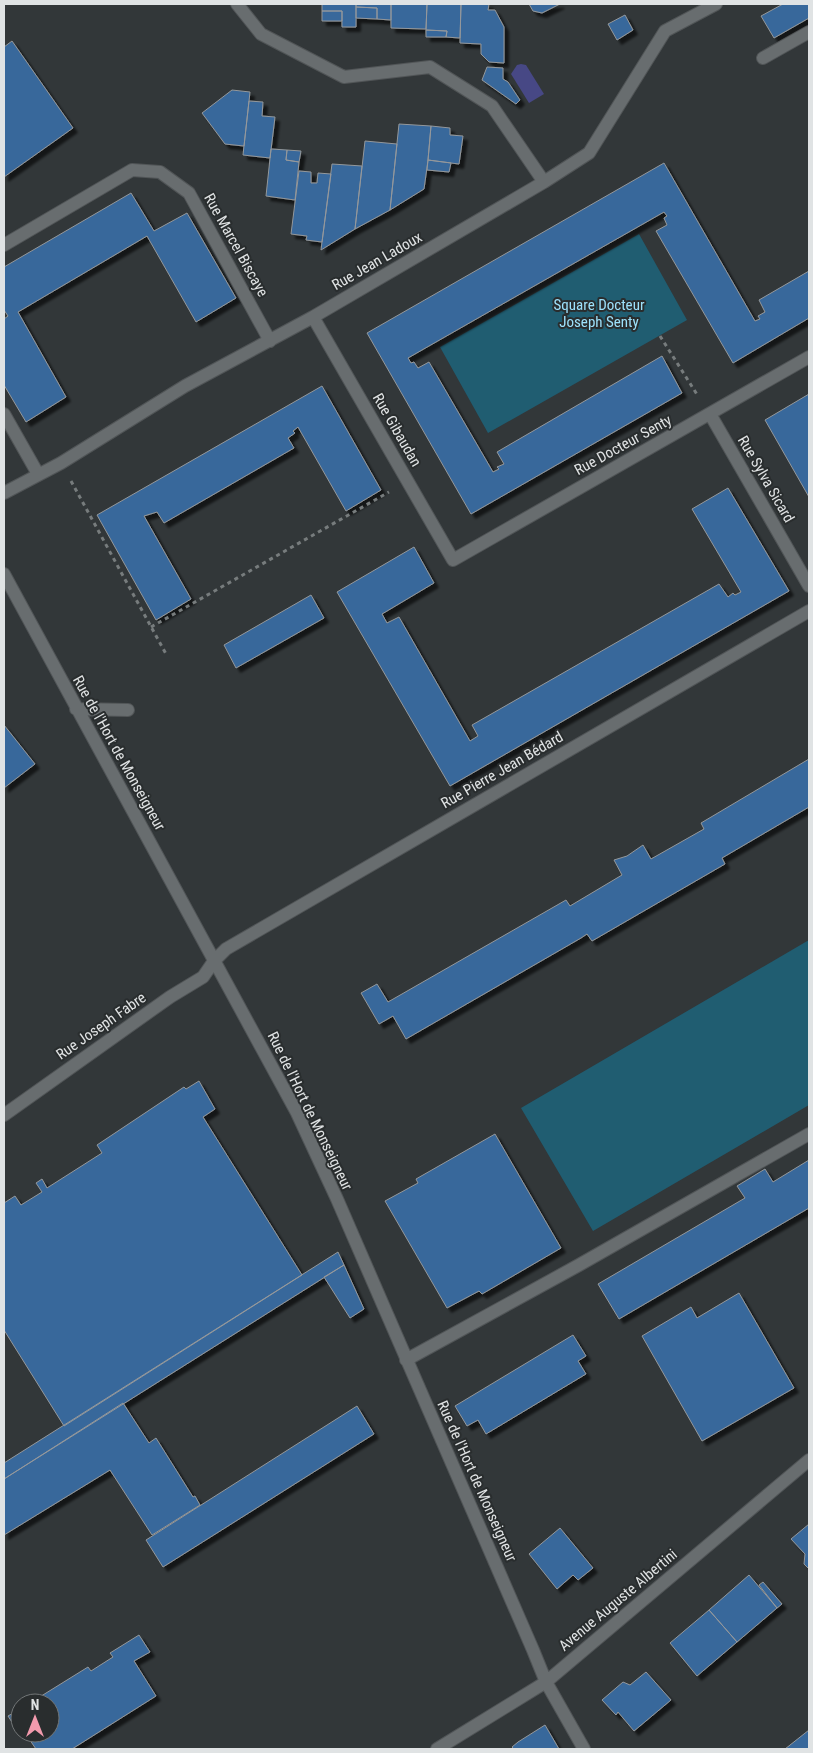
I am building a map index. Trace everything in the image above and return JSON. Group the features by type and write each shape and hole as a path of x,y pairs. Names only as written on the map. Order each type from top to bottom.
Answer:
{"street":[{"path":"237,4 261,34 344,77 430,67 492,106 544,182"},
{"name":"Rue Jean Ladoux","path":"4,493 61,463 185,386 270,342 544,182 589,153 665,31 716,4"},
{"path":"762,58 809,32"},
{"name":"Rue Marcel Biscaye","path":"4,245 132,170 160,172 189,193 270,342"},
{"name":"Rue Gibaudan","path":"313,317 452,560"},
{"name":"Rue Docteur Senty","path":"452,560 809,357"},
{"path":"4,414 38,474"},
{"name":"Rue Sylva Sicard","path":"710,414 809,586"},
{"name":"Rue de l'Hort de Monseigneur","path":"4,574 297,1113 337,1199 546,1682 584,1749"},
{"name":"Rue Pierre Jean Bédard","path":"214,961 226,949 809,611"},
{"path":"76,709 128,710"},
{"name":"Rue Joseph Fabre","path":"4,1115 170,998 204,977 214,961"},
{"path":"406,1360 579,1265 809,1134"},
{"name":"Avenue Auguste Albertini","path":"437,1749 546,1682 809,1460"}],"path":[{"path":"660,336 710,414"},
{"path":"61,463 166,654"},
{"path":"151,627 407,481"}],"green space":[{"name":"Square Docteur Joseph Senty","path":"639,234 687,320 488,433 440,347"},
{"path":"809,940 809,1105 593,1231 521,1108"}],"shaded area":[{"path":"517,65 526,65 544,94 529,103 511,74"}],"building":[{"path":"322,4 356,4 356,27 342,27 342,11 322,11"},
{"path":"356,4 391,4 391,20 377,19 377,8 356,7"},
{"path":"391,4 427,4 426,29 391,28"},
{"path":"427,4 461,4 460,38 446,37 447,31 426,30"},
{"path":"461,4 489,4 488,10 495,10 504,27 504,63 489,62 481,54 481,44 460,43"},
{"path":"529,4 560,4 542,13 533,11"},
{"path":"783,4 809,4 809,18 774,38 761,16"},
{"path":"356,7 377,8 377,19 356,18"},
{"path":"322,11 342,11 342,21 322,21"},
{"path":"625,15 633,30 617,40 608,24"},
{"path":"426,30 447,31 446,37 426,37"},
{"path":"12,41 73,128 4,177 4,47"},
{"path":"487,67 503,68 503,79 508,82 520,100 516,104 482,80"},
{"path":"232,90 250,92 244,146 225,144 202,113"},
{"path":"249,101 263,102 262,116 275,117 270,158 243,155"},
{"path":"399,124 431,126 428,160 424,189 390,210"},
{"path":"431,126 450,128 450,135 463,136 459,164 428,160"},
{"path":"365,141 397,144 390,210 355,229"},
{"path":"271,149 287,150 286,160 299,162 295,200 266,196"},
{"path":"287,150 301,151 299,162 286,160"},
{"path":"428,160 451,163 449,172 427,170"},
{"path":"664,163 755,321 760,319 758,316 765,312 759,300 809,271 809,318 733,363 656,231 667,225 664,218 667,216 664,212 408,358 418,368 429,362 493,472 499,469 497,467 504,464 497,452 662,356 682,393 471,514 367,333"},
{"path":"332,164 362,166 355,229 321,250"},
{"path":"299,171 311,172 311,183 317,183 318,173 331,174 322,242 306,240 307,236 291,234"},
{"path":"131,193 154,231 187,213 236,298 196,322 147,236 18,312 66,397 26,422 4,385 4,319 8,316 4,310 4,267"},
{"path":"322,386 381,490 346,511 298,427 293,431 295,433 288,438 294,448 164,523 157,512 144,516 191,599 156,620 97,515"},
{"path":"809,394 809,497 765,420"},
{"path":"728,488 789,591 450,786 337,592 414,547 434,583 382,614 387,623 399,617 470,741 478,736 472,725 719,584 728,597 733,593 735,595 741,592 692,509"},
{"path":"311,595 324,618 236,668 224,645"},
{"path":"4,725 35,764 4,788"},
{"path":"809,759 809,807 722,858 725,864 592,941 587,934 406,1039 393,1016 379,1024 361,993 377,984 388,1002 566,900 570,906 622,875 614,860 627,856 643,845 651,859 704,829 701,823"},
{"path":"199,1081 215,1109 203,1117 302,1275 64,1426 4,1330 4,1203 15,1196 21,1205 42,1192 36,1183 42,1179 47,1188 102,1153 97,1145 184,1087 186,1089"},
{"path":"495,1134 561,1248 482,1294 479,1291 447,1308 385,1201 418,1183 416,1179"},
{"path":"809,1160 809,1208 619,1319 598,1284 745,1198 737,1186 765,1169 773,1182"},
{"path":"338,1252 344,1265 4,1479 4,1463"},
{"path":"344,1265 364,1309 350,1318 324,1277"},
{"path":"739,1293 794,1388 702,1441 642,1336 691,1307 697,1318"},
{"path":"573,1335 586,1356 578,1361 586,1374 486,1434 478,1420 467,1426 455,1406"},
{"path":"123,1403 149,1443 156,1438 200,1505 152,1535 110,1470 4,1535 4,1479"},
{"path":"357,1406 374,1434 163,1567 146,1540"},
{"path":"809,1524 809,1569 804,1564 805,1554 791,1539"},
{"path":"560,1528 593,1568 578,1580 573,1575 557,1589 529,1554"},
{"path":"749,1575 777,1608 737,1642 709,1610"},
{"path":"763,1582 782,1604 777,1608 759,1585"},
{"path":"709,1610 737,1642 697,1676 670,1643"},
{"path":"139,1635 150,1652 134,1661 156,1696 72,1749 36,1749 32,1743 60,1743 60,1693 46,1693 88,1667 91,1671 113,1657 110,1653"},
{"path":"646,1672 671,1700 634,1731 618,1712 616,1715 602,1700 623,1682 630,1685"},
{"path":"545,1725 559,1749 514,1749 512,1747 518,1742"},
{"path":"809,1730 809,1749 785,1749"}]}
